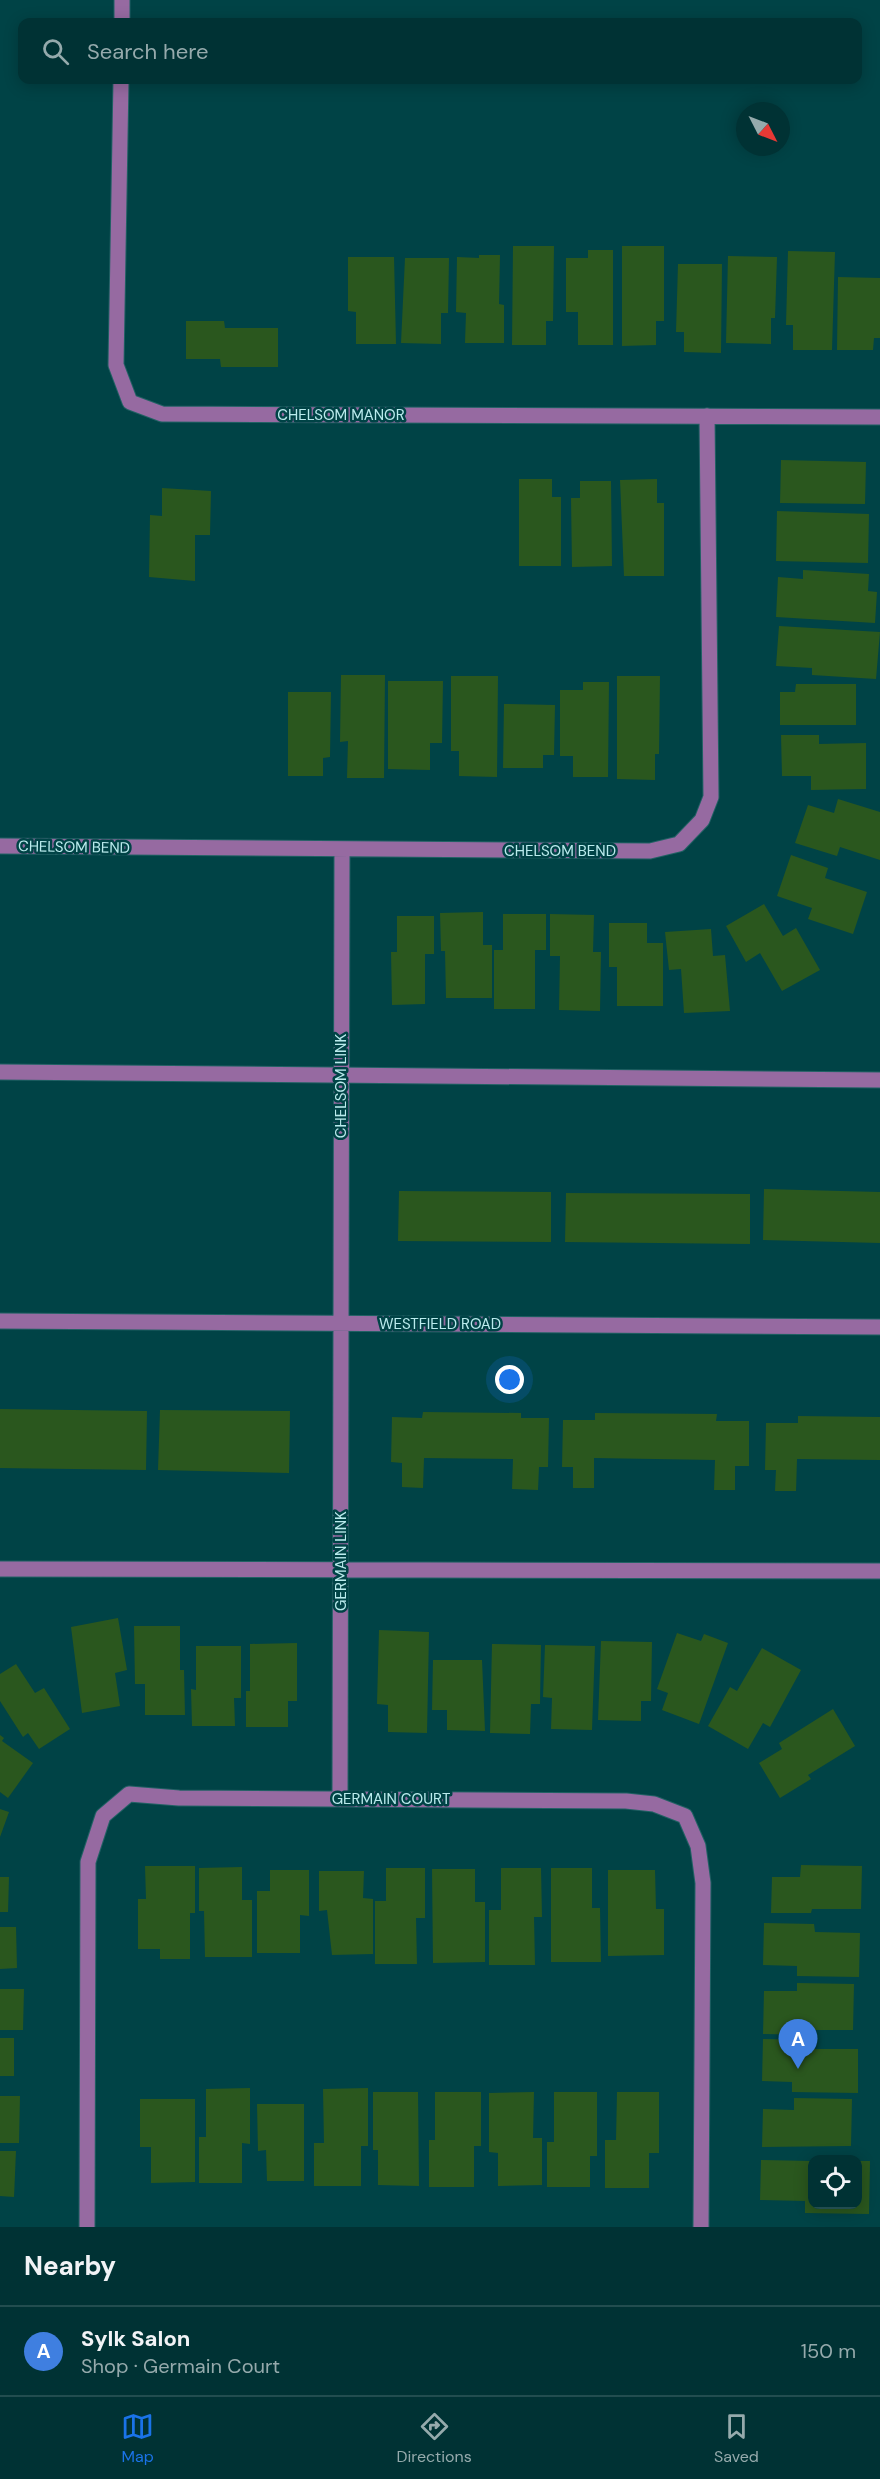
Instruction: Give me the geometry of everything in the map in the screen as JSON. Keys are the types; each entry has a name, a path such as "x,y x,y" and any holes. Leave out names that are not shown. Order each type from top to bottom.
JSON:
{"street":[{"path":"122,0 122,18"},
{"name":"CHELSOM MANOR","path":"121,84 116,365 130,402 162,414 880,417"},
{"name":"CHELSOM BEND","path":"0,846 651,851 679,844 702,820 711,797 707,416"},
{"name":"CHELSOM LINK","path":"340,1323 342,849"},
{"path":"0,1072 880,1080"},
{"name":"WESTFIELD ROAD","path":"0,1321 880,1328"},
{"name":"GERMAIN LINK","path":"340,1323 340,1798"},
{"path":"0,1569 880,1571"},
{"name":"GERMAIN COURT","path":"87,2227 88,1862 103,1816 129,1794 178,1798 626,1801 654,1804 685,1816 698,1846 703,1883 701,2227"}],"building":[{"path":"513,246 554,246 553,321 546,321 546,345 512,345"},
{"path":"622,246 664,246 664,321 656,321 656,345 622,346"},
{"path":"588,250 613,250 613,345 578,345 578,312 566,312 566,258 588,258"},
{"path":"788,251 835,252 832,350 793,350 793,325 786,325"},
{"path":"479,255 500,255 499,304 504,305 504,343 465,343 466,313 456,312 457,257 479,258"},
{"path":"728,256 777,257 775,318 771,318 771,344 726,343"},
{"path":"348,257 394,257 396,344 356,344 356,312 348,311"},
{"path":"405,258 449,258 448,313 441,313 441,344 401,343"},
{"path":"678,264 722,264 721,353 684,352 684,332 676,332"},
{"path":"838,277 880,278 880,338 874,338 873,350 837,350"},
{"path":"186,321 224,321 225,328 278,328 278,367 221,367 220,359 186,359"},
{"path":"781,460 866,462 865,504 780,503"},
{"path":"519,479 552,479 552,497 561,497 561,566 519,566"},
{"path":"657,479 657,503 664,503 664,576 624,576 620,480"},
{"path":"580,481 611,481 612,566 572,567 571,498 580,498"},
{"path":"162,488 211,491 210,535 195,535 195,581 149,577 150,515 162,516"},
{"path":"777,511 869,514 868,563 776,561"},
{"path":"803,570 869,574 868,591 877,592 875,623 776,617 778,577 803,579"},
{"path":"779,626 880,632 876,679 812,675 812,668 776,666"},
{"path":"341,675 385,675 384,778 347,778 348,741 340,742"},
{"path":"451,676 498,676 497,777 459,776 459,751 451,751"},
{"path":"617,676 660,676 659,754 655,754 655,780 617,779"},
{"path":"388,681 443,681 442,743 430,743 430,770 388,769"},
{"path":"583,682 609,682 608,777 573,777 573,756 560,756 560,690 583,690"},
{"path":"796,684 856,684 856,725 780,725 780,692 795,692"},
{"path":"288,692 331,692 330,757 323,758 323,776 288,776"},
{"path":"504,704 555,705 554,755 543,755 543,768 503,768"},
{"path":"781,735 819,735 819,744 866,743 866,789 811,790 811,776 782,776"},
{"path":"838,799 880,812 880,860 840,847 837,856 795,843 808,805 834,813"},
{"path":"791,855 828,868 825,878 867,892 853,934 808,919 812,908 777,896"},
{"path":"764,904 783,936 796,928 820,970 782,991 760,953 746,962 726,926"},
{"path":"483,912 483,945 492,945 492,998 446,998 445,951 441,951 440,913"},
{"path":"503,914 546,914 546,950 535,950 535,1009 494,1009 494,950 503,950"},
{"path":"550,914 594,915 593,952 601,952 600,1011 559,1010 560,956 550,956"},
{"path":"397,916 434,916 434,954 425,954 425,1004 392,1005 391,952 397,952"},
{"path":"609,923 647,923 647,943 663,943 663,1006 617,1006 617,967 609,967"},
{"path":"711,929 713,956 725,955 730,1011 684,1013 681,969 669,970 665,932"},
{"path":"764,1189 880,1192 880,1243 763,1240"},
{"path":"399,1191 551,1192 551,1242 398,1241"},
{"path":"566,1193 750,1194 750,1244 565,1242"},
{"path":"0,1409 147,1411 146,1470 0,1468"},
{"path":"160,1410 290,1411 289,1473 158,1470"},
{"path":"423,1412 521,1413 521,1418 549,1418 548,1467 539,1467 538,1490 512,1489 513,1459 424,1458 423,1488 402,1487 402,1463 391,1462 392,1417 422,1418"},
{"path":"595,1413 717,1414 716,1421 749,1421 749,1466 735,1466 735,1490 714,1490 715,1460 594,1458 594,1488 573,1488 573,1467 562,1467 563,1420 595,1420"},
{"path":"798,1416 880,1417 880,1460 797,1459 796,1491 775,1491 776,1470 765,1470 766,1423 798,1423"},
{"path":"118,1618 127,1670 115,1673 120,1706 82,1713 71,1627"},
{"path":"134,1626 180,1626 180,1670 184,1670 185,1715 145,1715 145,1684 135,1684"},
{"path":"379,1630 429,1632 427,1733 388,1732 388,1705 377,1704"},
{"path":"677,1633 701,1641 704,1634 728,1643 699,1724 662,1710 668,1693 657,1689"},
{"path":"601,1641 652,1642 651,1701 641,1701 641,1721 598,1720"},
{"path":"297,1643 297,1701 288,1701 288,1727 246,1727 246,1691 250,1691 250,1644"},
{"path":"492,1644 541,1645 540,1704 531,1704 530,1734 490,1733"},
{"path":"545,1645 595,1646 592,1730 551,1729 552,1698 543,1697"},
{"path":"196,1646 241,1646 241,1698 234,1698 235,1726 192,1726 191,1689 196,1690"},
{"path":"762,1648 801,1670 770,1727 763,1723 748,1749 708,1726 730,1687 737,1691"},
{"path":"433,1660 482,1660 485,1731 447,1730 447,1710 432,1710"},
{"path":"16,1664 35,1693 44,1688 70,1729 39,1749 28,1733 23,1737 0,1701 0,1674"},
{"path":"833,1709 855,1746 808,1775 811,1779 780,1798 759,1763 782,1749 779,1743"},
{"path":"0,1735 4,1738 2,1741 33,1763 8,1798 0,1792"},
{"path":"0,1809 9,1812 0,1837"},
{"path":"801,1865 862,1866 861,1909 812,1909 811,1913 771,1913 772,1877 800,1877"},
{"path":"145,1866 195,1866 195,1913 190,1913 190,1959 160,1959 160,1949 138,1949 138,1899 146,1899"},
{"path":"242,1867 242,1900 252,1900 252,1957 205,1957 204,1911 199,1911 199,1868"},
{"path":"386,1868 425,1868 425,1918 416,1918 417,1964 375,1964 375,1901 386,1901"},
{"path":"501,1868 541,1868 542,1917 534,1917 535,1965 489,1965 489,1910 501,1910"},
{"path":"551,1868 592,1868 592,1908 600,1908 601,1962 551,1962"},
{"path":"432,1869 475,1869 475,1902 485,1902 485,1962 433,1963"},
{"path":"270,1870 309,1870 309,1916 300,1915 300,1953 257,1953 257,1891 270,1891"},
{"path":"608,1870 655,1870 656,1909 664,1909 664,1955 608,1956"},
{"path":"319,1871 364,1871 363,1898 373,1899 373,1954 332,1955 327,1910 319,1911"},
{"path":"0,1877 9,1877 8,1912 0,1912"},
{"path":"764,1923 814,1924 815,1932 860,1933 859,1977 797,1976 797,1966 763,1965"},
{"path":"0,1927 16,1927 17,1968 0,1969"},
{"path":"797,1983 854,1984 853,2030 813,2030 813,2035 763,2034 764,1991 797,1991"},
{"path":"0,1989 24,1989 23,2030 0,2030"},
{"path":"0,2038 14,2038 14,2076 0,2076"},
{"path":"763,2039 814,2040 814,2049 858,2049 858,2093 792,2092 792,2082 762,2081"},
{"path":"250,2088 250,2144 242,2143 242,2183 199,2183 199,2137 206,2137 206,2089"},
{"path":"368,2088 368,2146 361,2146 361,2186 314,2186 314,2143 324,2143 323,2089"},
{"path":"373,2092 418,2092 419,2186 378,2185 378,2150 373,2150"},
{"path":"435,2092 481,2092 481,2146 474,2146 474,2187 429,2187 429,2140 435,2140"},
{"path":"534,2092 533,2138 542,2138 542,2185 498,2186 498,2153 489,2152 489,2093"},
{"path":"554,2092 597,2092 597,2156 590,2156 590,2187 547,2187 547,2142 554,2142"},
{"path":"617,2092 659,2092 659,2153 649,2153 649,2188 605,2188 605,2140 616,2140"},
{"path":"0,2096 20,2096 19,2143 0,2143"},
{"path":"794,2098 852,2099 851,2146 762,2147 763,2109 794,2110"},
{"path":"140,2099 195,2099 195,2182 151,2183 151,2147 140,2147"},
{"path":"257,2104 304,2104 304,2181 267,2181 266,2150 258,2151"},
{"path":"0,2151 16,2151 14,2197 0,2196"},
{"path":"761,2160 808,2161 808,2209 862,2209 862,2161 870,2161 869,2214 805,2213 805,2201 760,2200"}],"place":[{"name":"Sylk Salon","path":"798,2069"}]}
